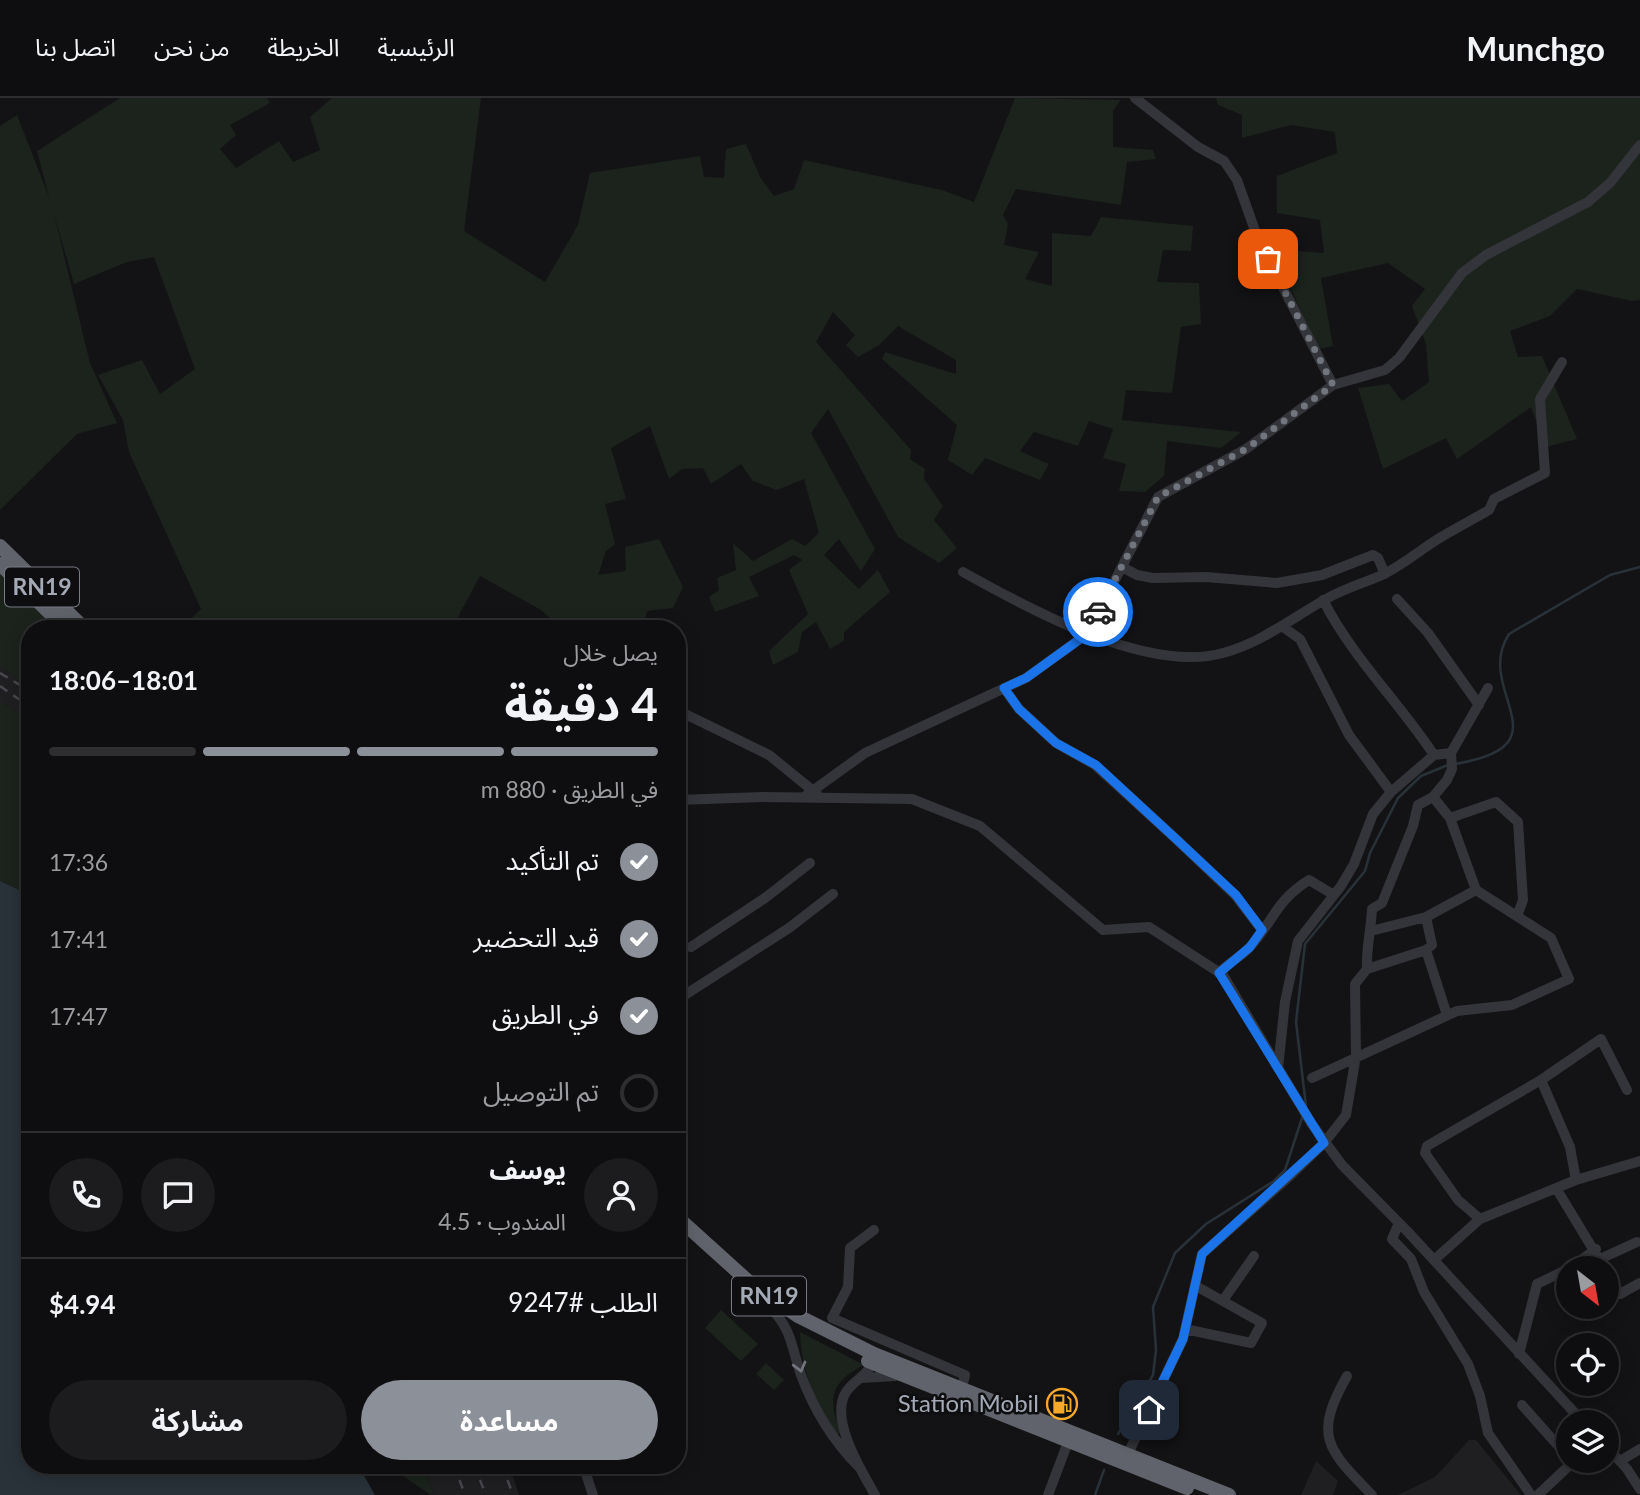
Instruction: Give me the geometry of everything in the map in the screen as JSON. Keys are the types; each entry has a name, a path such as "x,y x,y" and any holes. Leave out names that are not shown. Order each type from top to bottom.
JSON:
{"highway":[{"name":"RN19","path":"0,546 76,620"},
{"name":"RN19","path":"0,564 57,620"},
{"name":"RN19","path":"686,1226 796,1327 859,1339 873,1359 901,1376 1068,1442 1126,1458 1229,1495"},
{"name":"RN19","path":"686,1237 727,1276 796,1327 873,1359 962,1388 1205,1495"}],"street":[{"path":"1135,98 1198,147 1224,162 1237,180 1258,239 1333,385"},
{"path":"817,793 865,753 1026,678 1087,634 1158,497 1246,449 1333,385 1385,370 1399,358 1462,272 1486,254 1588,202 1609,183 1640,145"},
{"path":"963,572 1024,606 1087,634 1135,649 1187,656 1222,654 1283,627 1348,587 1385,574 1489,510 1494,499 1545,474 1540,399 1562,362"},
{"path":"1122,567 1137,575 1153,578 1206,577 1277,583 1322,575 1373,555 1378,558 1385,574"},
{"path":"1397,599 1428,633 1479,705"},
{"path":"1323,600 1342,638 1394,699 1434,755 1452,760"},
{"path":"1283,627 1300,639 1349,735 1391,792"},
{"path":"1004,688 1019,709 1056,743 1096,765 1236,895 1262,930"},
{"path":"1367,969 1366,945 1371,931 1372,909 1382,903 1419,805 1433,797 1488,688"},
{"path":"686,714 769,755 817,793"},
{"path":"1278,1068 1285,1002 1298,940 1334,895 1354,864 1373,814 1391,792 1434,755"},
{"path":"686,800 804,797 817,793 912,799 980,826 1103,929 1149,927 1219,973 1324,1143 1357,1184 1399,1223 1572,1410"},
{"path":"1312,1078 1457,1011 1512,1005 1569,979 1551,939 1476,890 1450,818 1433,797"},
{"path":"1450,818 1496,802 1518,822 1523,900 1517,916"},
{"path":"691,947 765,898 810,863"},
{"path":"1219,973 1250,947 1278,904 1309,880 1334,895"},
{"path":"1371,931 1426,917 1476,890"},
{"path":"686,994 789,928 833,894"},
{"path":"1126,1458 1185,1329 1202,1254 1324,1143 1346,1115 1356,1056 1355,984 1367,969 1426,950 1432,945 1426,917"},
{"path":"1426,950 1447,1015"},
{"path":"1480,1219 1458,1200 1425,1153 1427,1146 1541,1080 1601,1039 1627,1090"},
{"path":"1541,1080 1570,1147 1576,1180"},
{"path":"1434,1260 1480,1219 1576,1180 1640,1160"},
{"path":"1556,1188 1598,1256"},
{"path":"1399,1223 1392,1239 1411,1259 1424,1292 1468,1364 1480,1396 1488,1433 1531,1495"},
{"path":"874,1230 850,1248 848,1287 832,1314 836,1321 859,1339 965,1375 962,1388"},
{"path":"1612,1256 1637,1242"},
{"path":"1224,1299 1254,1256"},
{"path":"1519,1354 1537,1284 1556,1275"},
{"path":"1619,1292 1640,1283"},
{"path":"1185,1329 1251,1343 1262,1323 1224,1299 1196,1286"},
{"path":"796,1327 800,1371 820,1416 835,1441 859,1467"},
{"path":"873,1359 861,1378 844,1395 840,1411 859,1467 875,1495"},
{"path":"861,1378 879,1374 901,1376"},
{"path":"1348,1376 1329,1408 1330,1442 1334,1455 1372,1495"},
{"path":"1521,1405 1556,1443"},
{"path":"1048,1495 1068,1442"},
{"path":"1640,1449 1620,1461 1640,1489"},
{"path":"1538,1495 1559,1473"},
{"path":"586,1474 593,1495"}],"shaded area":[{"path":"120,98 267,98 270,103 230,125 236,135 220,149 236,168 279,141 293,162 320,150 310,117 332,98 481,98 464,231 545,282 578,225 590,173 700,156 704,177 724,178 726,149 746,144 760,177 774,196 794,189 804,160 942,190 974,202 1015,98 1121,100 1113,111 1113,147 1153,150 1156,159 1127,162 1121,205 1016,189 1003,215 1008,224 1004,245 1039,252 1025,279 1052,286 1052,233 1091,236 1101,217 1193,226 1191,251 1163,250 1157,282 1199,283 1201,324 1181,327 1172,393 1126,390 1122,420 1241,432 1221,448 1167,441 1164,476 1145,492 1119,491 1126,464 1103,458 1113,429 1089,421 1078,446 1034,432 1020,451 1049,464 1040,480 985,458 972,475 948,460 957,425 882,359 885,352 956,374 956,360 898,326 879,345 858,357 846,345 855,335 833,312 816,342 911,450 910,459 925,469 924,479 943,506 934,520 957,548 939,563 898,537 828,409 811,433 875,549 861,571 839,539 824,555 859,589 878,570 890,592 844,632 844,641 830,649 816,622 802,632 798,652 773,665 769,651 808,614 789,570 802,560 794,555 749,577 759,596 715,612 709,597 719,590 717,578 736,570 733,543 753,561 792,539 805,546 819,533 804,479 777,490 753,481 741,464 711,484 703,468 682,469 669,479 650,426 611,448 626,499 605,504 615,544 606,551 598,575 626,571 625,547 659,539 683,587 673,608 647,611 645,620 552,620 541,610 480,576 456,620 190,620 201,609 129,452 123,420 98,375 142,360 160,394 195,369 154,257 127,262 74,284 54,214 90,363 117,423 77,434 0,510 0,126 17,115 49,197 37,151"},
{"path":"1216,98 1640,98 1640,300 1632,301 1577,289 1550,316 1510,331 1518,357 1542,356 1577,439 1546,447 1531,407 1457,459 1446,438 1383,469 1358,388 1389,384 1402,401 1429,382 1426,344 1412,306 1425,289 1388,263 1321,278 1333,346 1319,349 1272,249 1324,253 1320,220 1277,213 1277,176 1337,153 1335,132 1291,125 1242,138 1242,115 1218,105"},
{"path":"0,570 52,620 21,620 21,680 0,667"},
{"path":"0,667 21,680 21,715 0,701"},
{"path":"0,701 21,715 21,891 0,881"},
{"path":"0,881 21,891 21,1474 363,1474 375,1495 0,1495"},
{"path":"721,1310 758,1344 741,1361 705,1328"},
{"path":"800,1332 864,1365 845,1377 835,1392 834,1409 841,1432 837,1435 811,1386 803,1360"},
{"path":"766,1363 784,1380 774,1390 756,1374"},
{"path":"1469,1440 1476,1440 1521,1495 1398,1495 1435,1477"},
{"path":"1316,1461 1338,1481 1333,1495 1301,1495"},
{"path":"400,1474 426,1474 434,1495"},
{"path":"426,1474 518,1474 513,1476 519,1495 434,1495"}],"waterway":[{"path":"1455,764 1489,755 1507,744 1513,730 1501,676 1501,655 1509,634 1610,575 1640,567"},
{"path":"1306,1106 1296,1022 1305,944 1365,871 1370,853 1398,798 1421,776 1448,765"},
{"path":"1118,1434 1153,1375 1156,1350 1153,1307 1175,1253 1206,1224 1274,1181 1285,1170 1303,1115"},
{"path":"1095,1495 1104,1470"}],"railway":[{"path":"0,673 21,686"},
{"path":"0,686 21,701"},
{"path":"457,1474 465,1495"},
{"path":"478,1474 486,1495"},
{"path":"505,1474 513,1495"}],"way so far":[{"path":"1098,612 1158,497 1192,481 1246,449 1333,385 1268,259"}],"place":[{"name":"Station Mobil","path":"1062,1404"}],"route":[{"path":"1098,612 1087,634 1026,678 1004,688 1019,709 1056,743 1096,765 1236,895 1262,930 1250,947 1219,973 1223,975 1324,1143 1315,1148 1291,1175 1202,1254 1183,1339 1149,1410"}]}
